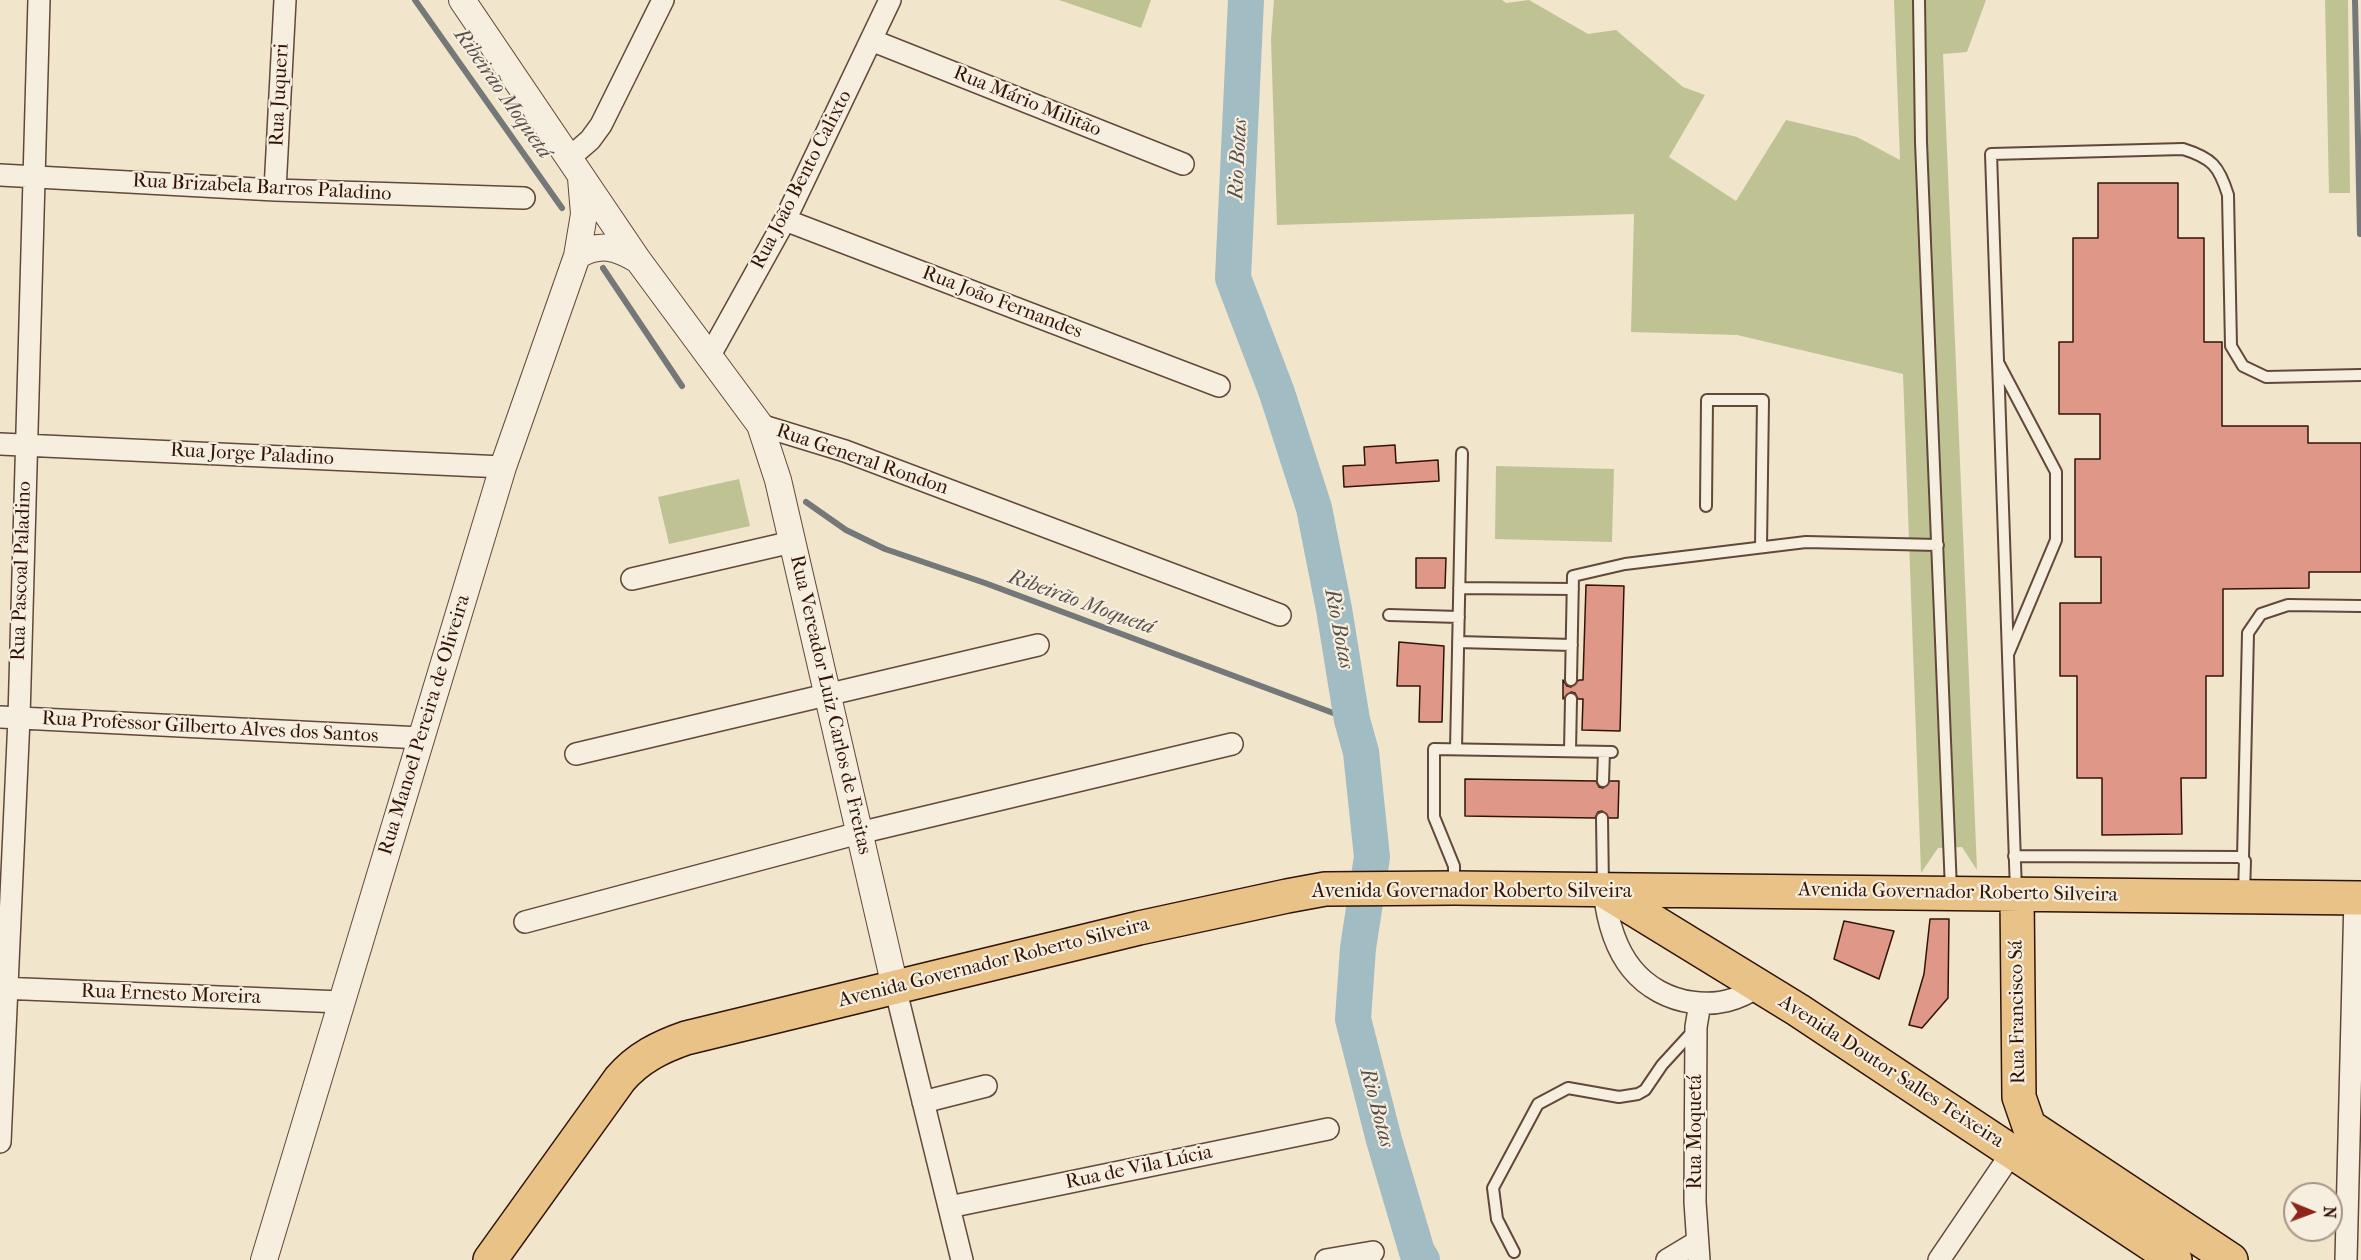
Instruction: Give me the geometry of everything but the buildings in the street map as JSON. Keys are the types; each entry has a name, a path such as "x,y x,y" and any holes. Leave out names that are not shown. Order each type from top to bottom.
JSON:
{"main road":[{"name":"Avenida Governador Roberto Silveira","path":"490,1260 620,1078 638,1061 665,1045 1139,928 1325,889 1695,890 2358,898"},
{"path":"1672,934 1673,915 1678,904 1695,890"},
{"name":"Avenida Doutor Salles Teixeira","path":"1604,891 1758,986 2230,1260"},
{"name":"Rua Francisco Sá","path":"2017,895 2021,1139"},
{"name":"Avenida Doutor Salles Teixeira","path":"2021,1139 2175,1260"}],"street":[{"name":"Rua Pascoal Paladino","path":"0,1142 9,717 27,444 39,0"},
{"name":"Rua Juqueri","path":"275,190 285,0"},
{"name":"Rua General Rondon","path":"462,0 638,260 760,425 844,451 1280,615"},
{"path":"574,168 601,125 663,0"},
{"name":"Rua João Bento Calixto","path":"709,357 785,220 890,0"},
{"name":"Rua Mário Militão","path":"871,40 1183,164"},
{"name":"Rua Manoel Pereira de Oliveira","path":"264,1260 503,467 577,256 584,214 574,168"},
{"name":"Rua Brizabela Barros Paladino","path":"0,175 275,190 524,198"},
{"name":"Rua João Fernandes","path":"785,220 1219,386"},
{"path":"577,256 593,248 609,247 638,260"},
{"name":"Rua Vereador Luiz Carlos de Freitas","path":"760,425 778,480 895,987"},
{"name":"Rua Jorge Paladino","path":"0,444 503,467"},
{"path":"632,579 792,542"},
{"path":"576,754 1038,645"},
{"name":"Rua Professor Gilberto Alves dos Santos","path":"9,717 421,738"},
{"path":"525,921 860,833 1232,744"},
{"path":"1604,891 1611,928 1621,952 1633,970 1664,994 1685,1002 1700,1003 1732,999 1758,986"},
{"path":"2346,1260 2358,898"},
{"path":"895,987 962,1260"},
{"name":"Rua Ernesto Moreira","path":"4,988 341,1002"},
{"name":"Rua Moquetá","path":"1698,1251 1696,1027 1700,1003"},
{"path":"923,1102 986,1086"},
{"name":"Rua de Vila Lúcia","path":"949,1207 1328,1129"},
{"path":"1939,1260 2021,1139"},
{"path":"1667,1260 1698,1251"},
{"path":"1326,1260 1374,1252"}],"lane":[{"path":"1919,0 1921,142 1951,894"},
{"path":"2017,895 1991,154 2183,149 2203,155 2221,171 2228,195 2231,346 2243,366 2266,377 2361,375"},
{"path":"1997,361 2056,472 2056,540 2008,655"},
{"path":"1706,506 1707,400 1763,400 1761,547"},
{"path":"1456,749 1462,453"},
{"path":"1571,680 1574,576 1625,564 1806,542 1938,545"},
{"path":"1459,588 1573,589"},
{"path":"2244,897 2248,633 2261,614 2288,605 2361,606"},
{"path":"1389,615 1459,617"},
{"path":"1458,642 1572,645"},
{"path":"1570,751 1571,699"},
{"path":"1454,888 1454,866 1434,817 1434,748 1608,752 1603,781"},
{"path":"1602,818 1601,867 1604,891"},
{"path":"2014,856 2243,858"},
{"path":"1514,1252 1497,1219 1493,1188 1538,1104 1568,1088 1619,1097 1638,1094 1645,1090 1662,1065 1696,1027"}],"green space":[{"path":"1059,0 1151,0 1141,28"},
{"path":"1274,0 1502,0 1506,3 1529,0 1588,34 1616,30 1683,87 1705,95 1669,157 1736,201 1786,120 1857,137 1900,160 1894,0 1986,0 1967,52 1943,54 1977,870 1962,847 1938,848 1921,873 1903,374 1737,335 1631,332 1634,214 1277,225 1271,39"},
{"path":"2325,0 2348,0 2350,193 2329,193"},
{"path":"1496,466 1614,469 1612,542 1495,539"},
{"path":"739,479 750,526 669,544 658,497"}],"waterway":[{"name":"Ribeirão Moquetá","path":"415,0 562,208"},
{"name":"Rio Botas","path":"1246,0 1233,278 1277,393 1314,508 1334,609 1352,720 1361,752 1372,857 1358,948 1353,1019 1384,1140 1417,1252 1422,1260"},
{"path":"2355,0 2360,234"},
{"name":"Ribeirão Moquetá","path":"603,268 682,386"},
{"name":"Ribeirão Moquetá","path":"806,502 846,530 885,549 985,583 1352,720"}]}
